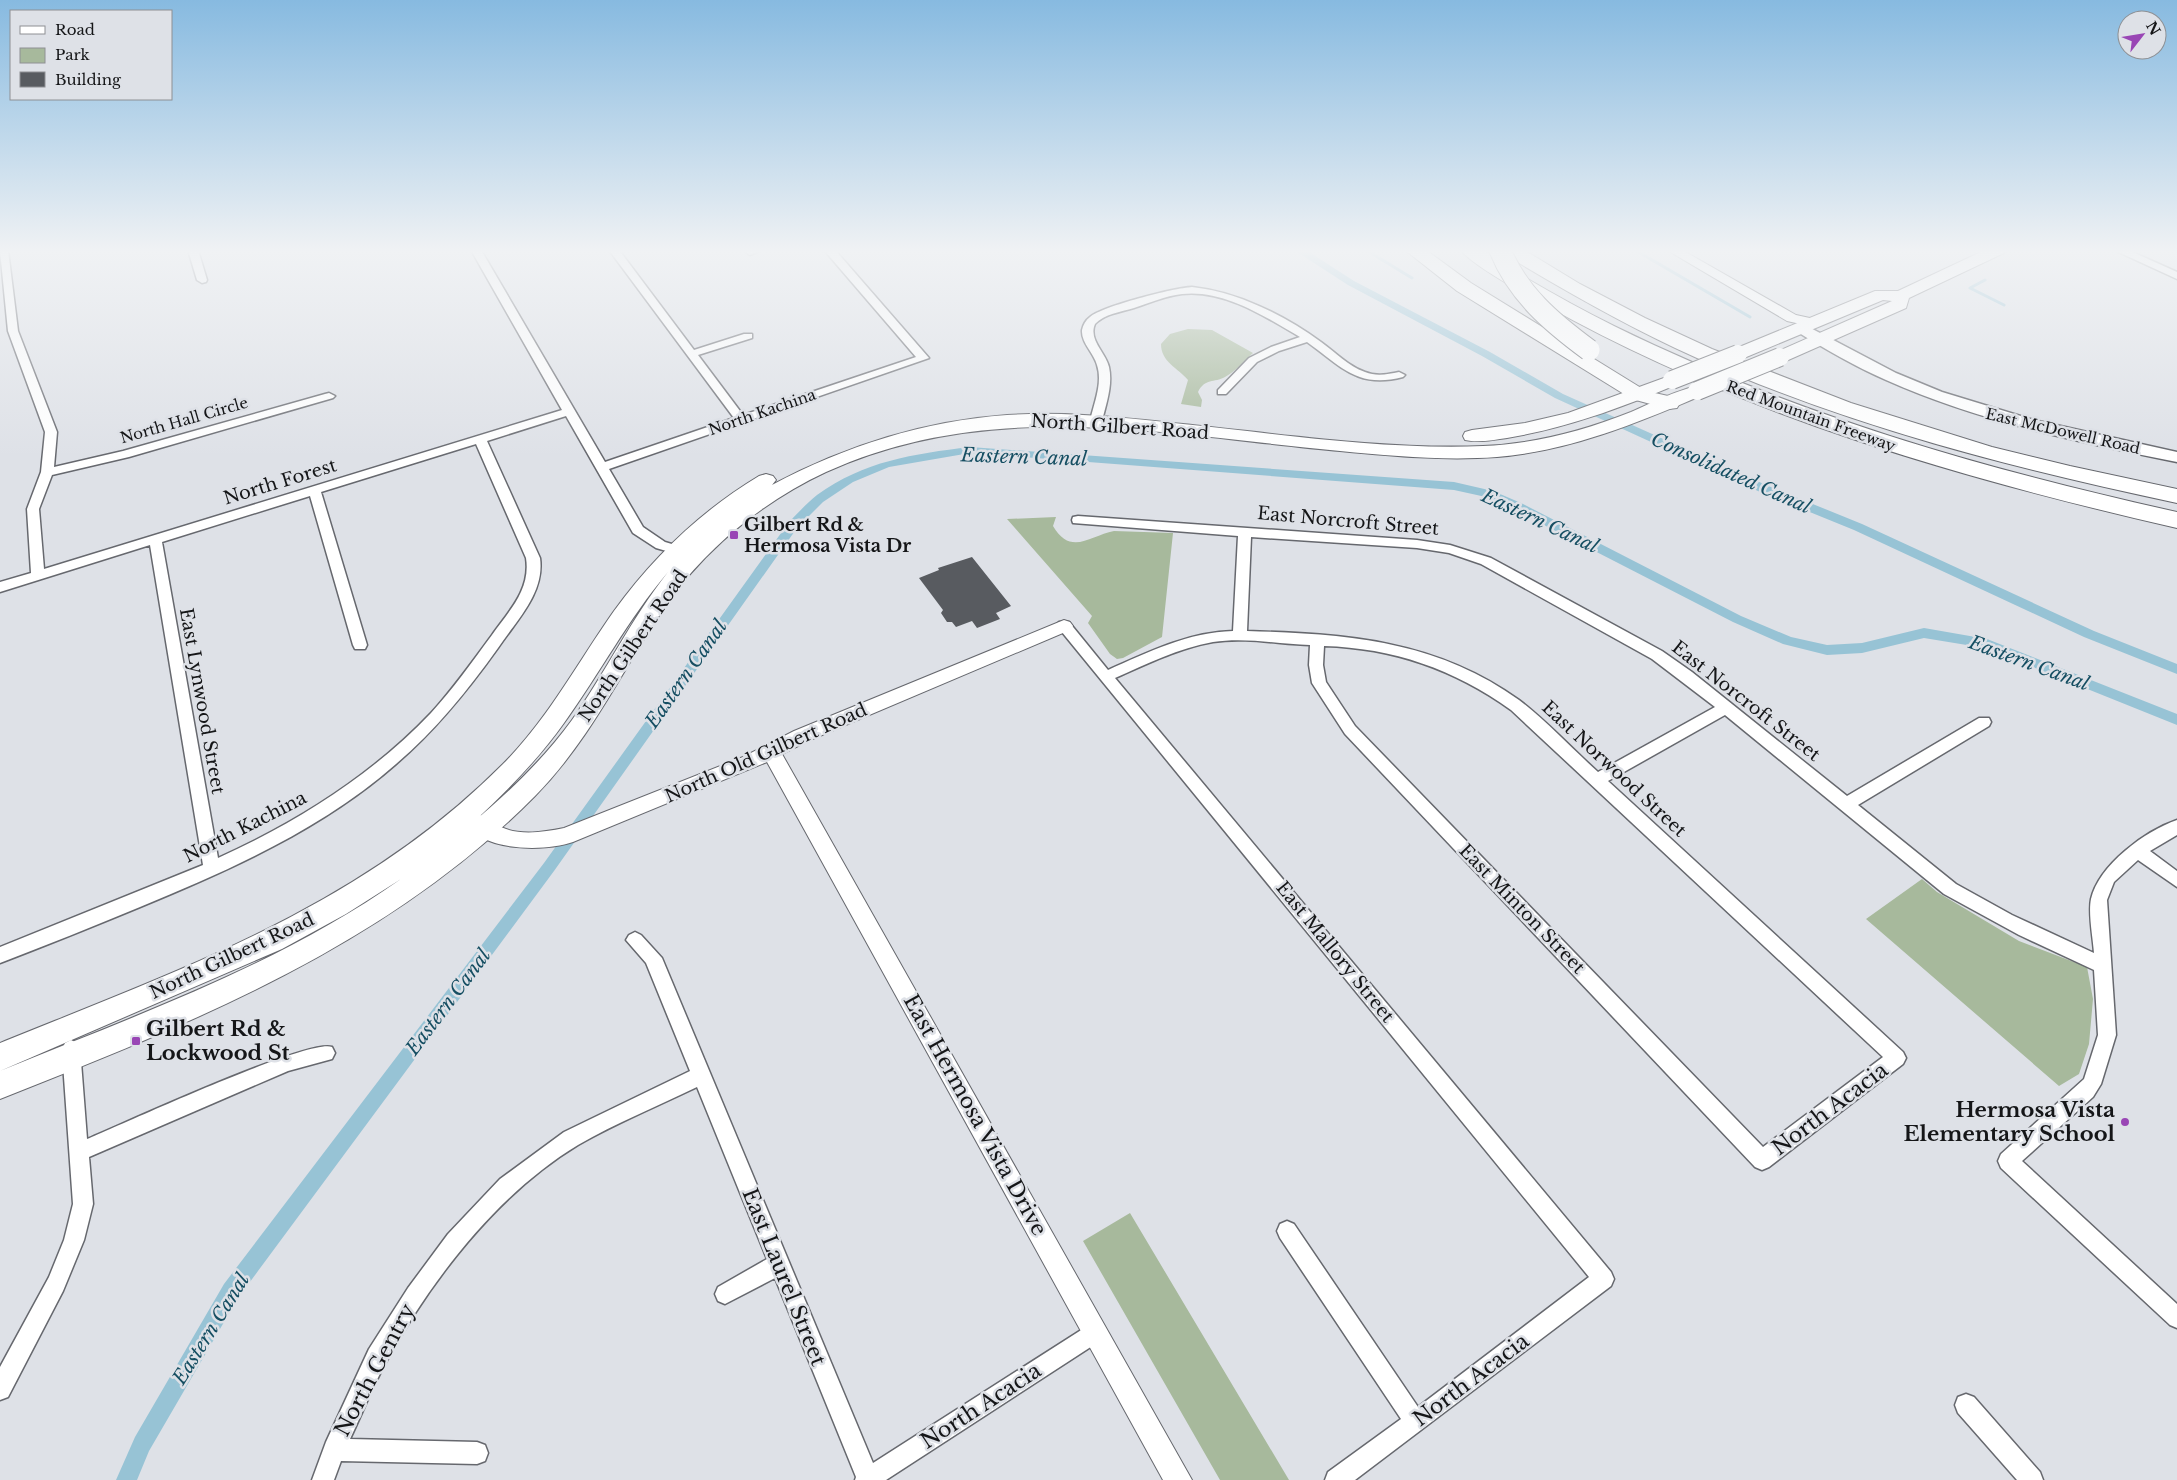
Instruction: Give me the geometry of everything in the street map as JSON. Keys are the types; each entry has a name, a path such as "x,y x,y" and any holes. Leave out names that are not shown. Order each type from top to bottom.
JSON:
{"highway":[{"path":"1515,319 1646,392 1669,402"},
{"path":"1551,319 1562,330 1646,392"},
{"name":"Red Mountain Freeway","path":"1586,319 1716,381 1878,442 1973,471 2101,504 2177,520"},
{"name":"Red Mountain Freeway","path":"1633,319 1702,351 1791,388 1898,426 2055,470 2177,496"}],"main road":[{"name":"North Gilbert Road","path":"0,1057 71,1041 220,992 281,964 348,928 414,883 475,821 557,754 587,716 644,624 685,552 762,501 814,470 850,454 928,432 997,421 1058,420 1098,415 1406,437 1449,438 1495,434 1569,420 1608,407 1755,347 1813,319"},
{"name":"North Gilbert Road","path":"1098,415 1433,452 1530,447 1634,417 1867,319"},
{"name":"East McDowell Road","path":"1802,323 1922,390 1994,416 2066,435 2177,457"},
{"name":"East McDowell Road","path":"1827,337 1980,400 2065,423 2177,445"},
{"name":"North Gilbert Road","path":"0,1085 71,1041"}],"street":[{"path":"12,319 13,331 51,432 47,472 33,509 38,575"},
{"path":"516,319 638,530 648,540 685,552"},
{"path":"665,319 740,419"},
{"name":"North Kachina","path":"602,467 923,358 889,319"},
{"path":"1095,319 1088,328 1088,336 1104,367 1104,382 1098,415"},
{"path":"1274,319 1308,338 1348,368 1364,377 1382,381 1399,376"},
{"name":"East McDowell Road","path":"1795,319 1802,323"},
{"path":"691,354 748,336"},
{"path":"1222,392 1252,360 1275,349 1308,338"},
{"name":"North Hall Circle","path":"47,472 125,454 329,396"},
{"name":"North Forest","path":"0,587 570,411"},
{"name":"North Kachina","path":"0,955 212,870 268,842 314,815 359,784 400,751 435,718 520,606 531,588 536,573 533,558 480,439"},
{"path":"314,489 360,645"},
{"name":"East Norcroft Street","path":"1078,520 1417,544 1450,549 1486,561 1657,655 1687,676 1950,889 2029,933 2102,965"},
{"path":"1240,636 1245,531"},
{"name":"East Lynwood Street","path":"155,539 212,870"},
{"name":"North Old Gilbert Road","path":"475,821 497,836 523,841 545,840 566,836 750,762 801,736 1064,626"},
{"name":"East Mallory Street","path":"1064,626 1108,676 1604,1279"},
{"name":"East Norwood Street","path":"1108,676 1185,644 1215,637 1240,636 1385,646 1491,687 1516,706 1597,780 1897,1058"},
{"name":"East Minton Street","path":"1317,640 1319,682 1350,730 1762,1160"},
{"path":"1597,780 1725,708"},
{"path":"1845,805 1984,722"},
{"name":"East Hermosa Vista Drive","path":"771,751 1178,1480"},
{"path":"2177,827 2136,851 2108,878 2099,900 2107,1035 2092,1084 2008,1161 2177,1318"},
{"path":"2136,851 2177,880"},
{"name":"East Laurel Street","path":"635,940 654,958 867,1479"},
{"path":"0,1389 56,1284 74,1240 83,1204 71,1041"},
{"path":"79,1152 287,1063 326,1053"},
{"name":"North Acacia","path":"1762,1160 1897,1058"},
{"name":"North Gentry","path":"323,1480 334,1450 377,1357 415,1295 455,1241 507,1186 571,1139 701,1075"},
{"path":"1287,1231 1416,1422"},
{"path":"725,1294 778,1264"},
{"name":"North Acacia","path":"1336,1480 1416,1422 1604,1279"},
{"name":"North Acacia","path":"867,1479 1096,1332"},
{"path":"1966,1405 2032,1480"},
{"path":"334,1450 478,1453"}],"green space":[{"path":"1188,329 1212,330 1253,353 1229,375 1207,383 1201,388 1198,392 1202,400 1201,407 1181,404 1188,380 1164,356 1161,344 1170,334"},
{"path":"1056,517 1053,526 1060,535 1074,542 1082,542 1114,531 1173,533 1162,637 1123,658 1117,659 1110,654 1088,623 1092,616 1007,519"},
{"path":"1922,879 1937,892 2019,941 2087,967 2093,999 2089,1044 2079,1074 2059,1086 1866,919"},
{"path":"1130,1213 1289,1480 1220,1480 1083,1241"}],"building":[{"path":"972,557 1011,606 996,613 1000,619 977,628 972,621 956,627 952,622 947,622 941,613 943,610 919,578 939,570 938,568"}],"waterway":[{"name":"Consolidated Canal","path":"1420,319 1486,354 1559,396 1762,488 1858,527 2089,634 2177,669"},
{"name":"Eastern Canal","path":"126,1480 142,1444 231,1291 549,867 793,525 819,499 849,479 886,464 970,450 1454,486 1489,494 1517,506 1737,619 1788,641 1827,650 1862,648 1924,633 1987,644 2177,720"}],"place":[{"name":"Gilbert Rd & Hermosa Vista Dr","path":"734,535"},
{"name":"Gilbert Rd & Lockwood St","path":"136,1041"},
{"name":"Hermosa Vista Elementary School","path":"2125,1122"}]}
